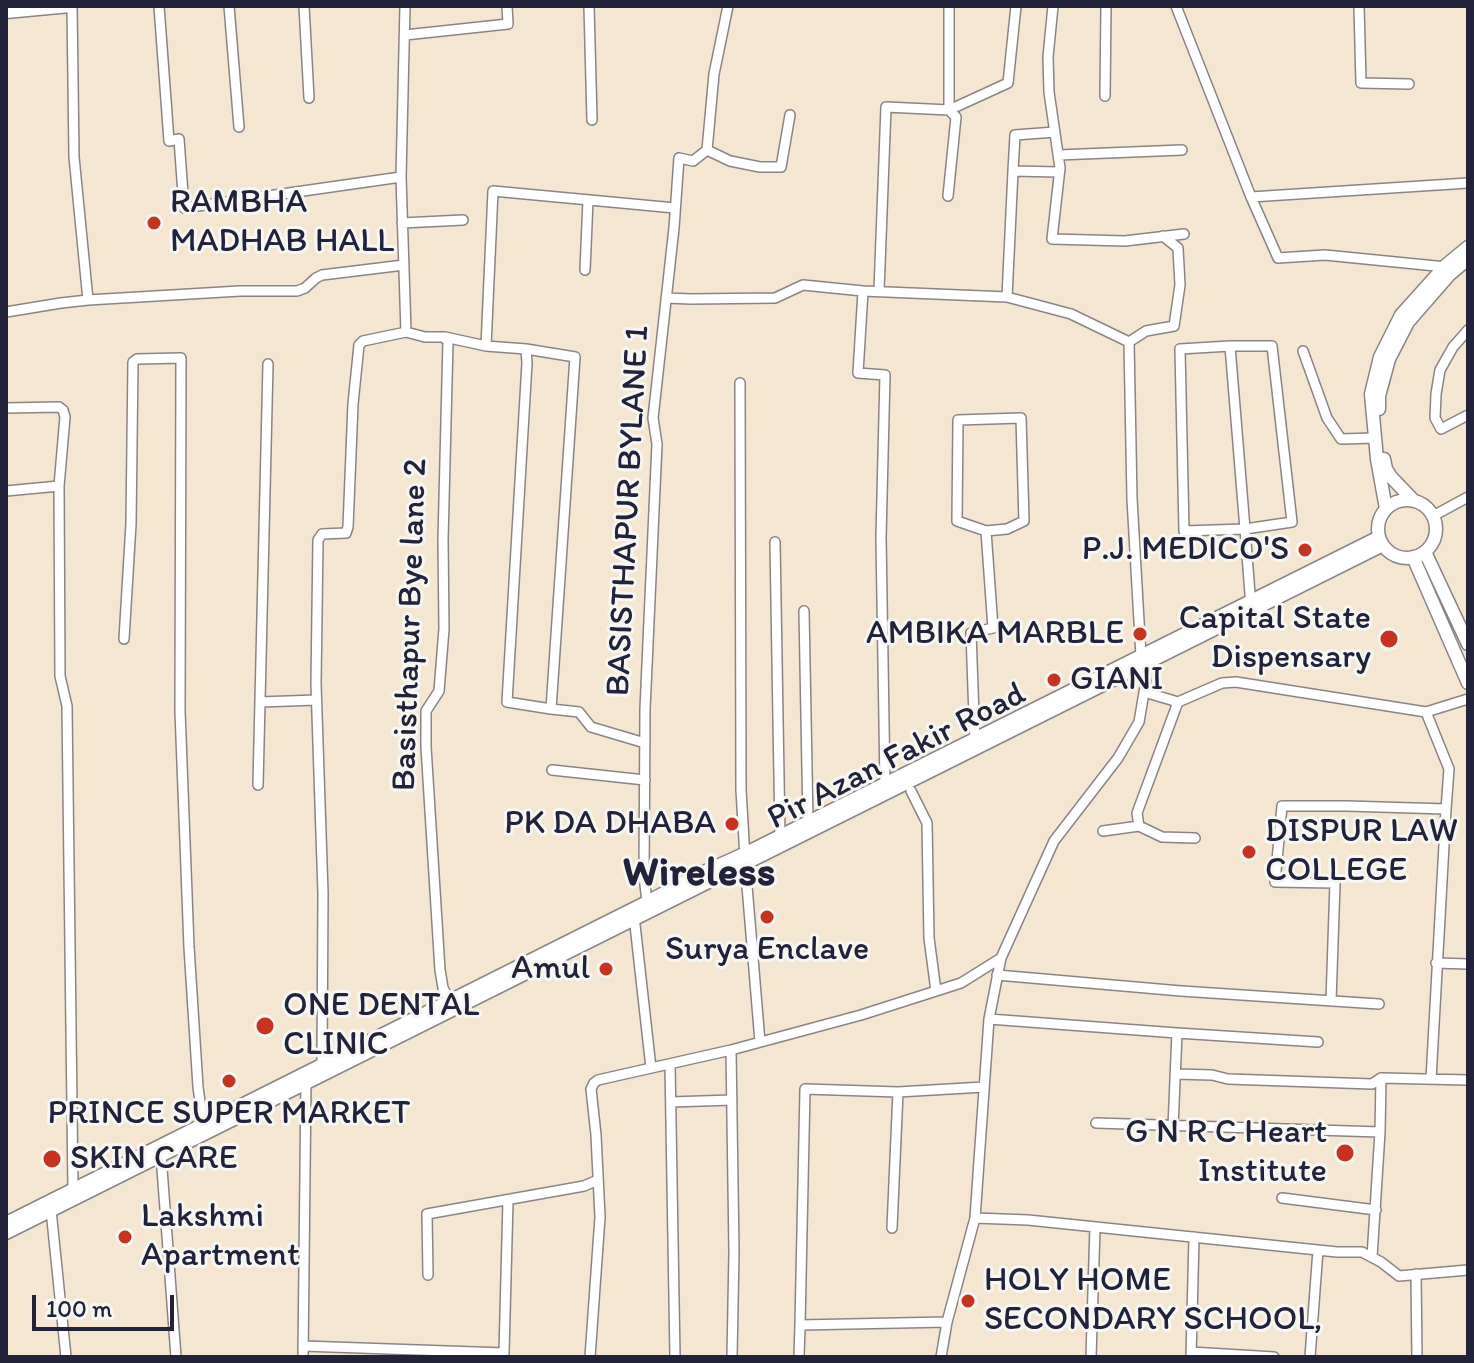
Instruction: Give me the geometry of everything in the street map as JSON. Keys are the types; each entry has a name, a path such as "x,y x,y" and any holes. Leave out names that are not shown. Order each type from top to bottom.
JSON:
{"main road":[{"path":"6,12 71,6"},
{"path":"1414,501 1399,501 1386,509 1381,517 1378,527 1381,541 1396,556 1419,554 1432,544 1436,525 1428,509 1414,501 1386,469 1379,439 1379,396 1389,359 1408,322 1468,247"},
{"path":"1386,509 1377,459 1371,394 1380,357 1401,315 1449,269 1468,259"},
{"path":"1140,661 1251,601 1381,541"},
{"name":"Pir Azan Fakir Road","path":"306,1078 322,1065 450,1001 746,863 974,744 1381,541"},
{"path":"1419,554 1468,644"},
{"path":"1419,554 1468,683"},
{"name":"Pir Azan Fakir Road","path":"6,1223 206,1128 634,914 647,902 699,874 746,863 780,836 974,744"},
{"name":"Pir Azan Fakir Road","path":"6,1233 161,1155 206,1128"}],"street":[{"path":"71,6 74,157 88,300"},
{"path":"159,6 169,141 179,139 184,208 401,177"},
{"path":"229,6 239,127"},
{"path":"304,6 309,98"},
{"path":"405,6 401,177 406,332"},
{"path":"405,35 508,24 507,6"},
{"path":"589,6 592,120"},
{"path":"728,6 714,74 707,150 730,161 760,167 781,167 790,115"},
{"path":"948,196 956,117 949,110 949,6"},
{"path":"879,291 886,107 949,110 1008,83 1016,6"},
{"path":"1053,6 1048,57 1059,172 1052,239 1125,241 1184,234"},
{"path":"1105,96 1106,6"},
{"path":"1176,6 1278,258 1325,255 1449,269"},
{"path":"1359,6 1361,83 1409,84"},
{"path":"1007,297 1015,135 1055,132"},
{"name":"BASISTHAPUR BYLANE 1","path":"647,902 644,876 645,743 657,444 653,418 679,158 693,161 707,150"},
{"path":"1058,155 1182,150"},
{"path":"1013,171 1059,172"},
{"path":"1251,197 1468,183"},
{"path":"486,346 493,191 675,208"},
{"path":"585,270 588,200"},
{"path":"402,223 463,220"},
{"path":"1129,342 1146,331 1174,326 1180,285 1178,248 1163,236"},
{"path":"6,312 88,300 240,291 297,291 322,275 404,265"},
{"path":"666,298 775,298 803,285 863,291 1007,297 1071,314 1129,342"},
{"path":"863,291 858,373 885,375 881,537 885,784"},
{"path":"1468,330 1453,347 1440,370 1435,418 1441,429 1468,415"},
{"path":"322,1065 323,893 316,700 318,540 322,534 346,533 348,527 351,426 357,354 363,341 406,332 575,357 551,709"},
{"name":"Basisthapur Bye lane 2","path":"443,337 448,341 444,629 439,691 426,711 426,747 440,970 443,988 450,1001"},
{"path":"941,1357 947,1322 975,1218 989,1019 1001,958 1054,841 1118,758 1139,722 1146,681 1140,661 1132,499 1129,342"},
{"path":"1230,346 1251,601"},
{"path":"1230,346 1272,346 1292,522 1245,529 1184,531 1180,349 1230,346"},
{"path":"526,349 527,378 507,702 579,712 591,727 645,743"},
{"path":"1303,351 1327,418 1341,439 1375,438"},
{"path":"124,639 131,524 133,362 137,359 181,358 180,711 189,947 198,1087 206,1128"},
{"path":"258,785 268,364"},
{"path":"740,383 741,790 760,1042"},
{"path":"6,408 59,407 65,417 59,486 60,676 67,706 73,1189"},
{"path":"1021,418 1024,521 1007,529 986,531 957,521 958,420 1021,418"},
{"path":"6,491 59,486"},
{"path":"1433,516 1468,497"},
{"path":"974,744 971,633 993,628 986,531"},
{"path":"775,542 780,836"},
{"path":"804,611 808,822"},
{"path":"1144,692 1178,702 1222,683 1236,682 1426,712 1468,699"},
{"path":"260,702 316,700"},
{"path":"1139,826 1137,813 1178,702"},
{"path":"1426,712 1449,769 1431,1079"},
{"path":"552,770 645,780"},
{"path":"911,791 927,823 929,938 936,991"},
{"path":"1331,1001 1335,883 1275,882 1282,806 1446,809"},
{"path":"1103,831 1139,826 1162,837 1195,838"},
{"path":"634,914 651,1068"},
{"path":"590,1357 600,1217 591,1089 598,1080 731,1050 861,1015 961,983 1001,958"},
{"path":"1436,963 1468,964"},
{"path":"997,975 1379,1004"},
{"path":"989,1019 1318,1042"},
{"path":"1173,1127 1177,1033"},
{"path":"731,1050 732,1357"},
{"path":"670,1064 675,1357"},
{"path":"1175,1074 1372,1084 1381,1078 1468,1080"},
{"path":"303,1357 306,1078"},
{"path":"1372,1257 1381,1078"},
{"path":"799,1357 805,1089 898,1092 984,1087"},
{"path":"892,1228 898,1092"},
{"path":"671,1102 732,1100"},
{"path":"1096,1123 1380,1132"},
{"path":"161,1155 176,1357"},
{"path":"428,1275 427,1214 584,1186 598,1180"},
{"path":"1282,1198 1376,1210"},
{"path":"303,1346 504,1355 508,1200"},
{"path":"51,1210 66,1357"},
{"path":"975,1218 1028,1220 1362,1252 1399,1276 1468,1270"},
{"path":"1091,1357 1095,1227"},
{"path":"1194,1237 1191,1354 1274,1357"},
{"path":"1310,1357 1318,1250"},
{"path":"1416,1274 1417,1357"},
{"path":"800,1325 947,1322"}],"place":[{"name":"RAMBHA MADHAB HALL","path":"154,223"},
{"name":"P.J. MEDICO'S","path":"1305,550"},
{"name":"AMBIKA MARBLE","path":"1140,634"},
{"name":"Capital State Dispensary","path":"1389,639"},
{"name":"GIANI","path":"1054,680"},
{"name":"PK DA DHABA","path":"732,824"},
{"name":"DISPUR LAW COLLEGE","path":"1249,852"},
{"name":"Surya Enclave","path":"767,917"},
{"name":"Amul","path":"606,969"},
{"name":"ONE DENTAL CLINIC","path":"265,1026"},
{"name":"PRINCE SUPER MARKET","path":"229,1081"},
{"name":"G N R C Heart Institute","path":"1345,1153"},
{"name":"SKIN CARE","path":"52,1159"},
{"name":"Lakshmi Apartment","path":"125,1237"},
{"name":"HOLY HOME SECONDARY SCHOOL,","path":"968,1301"}],"district":[{"name":"Wireless","path":"699,874"}]}
